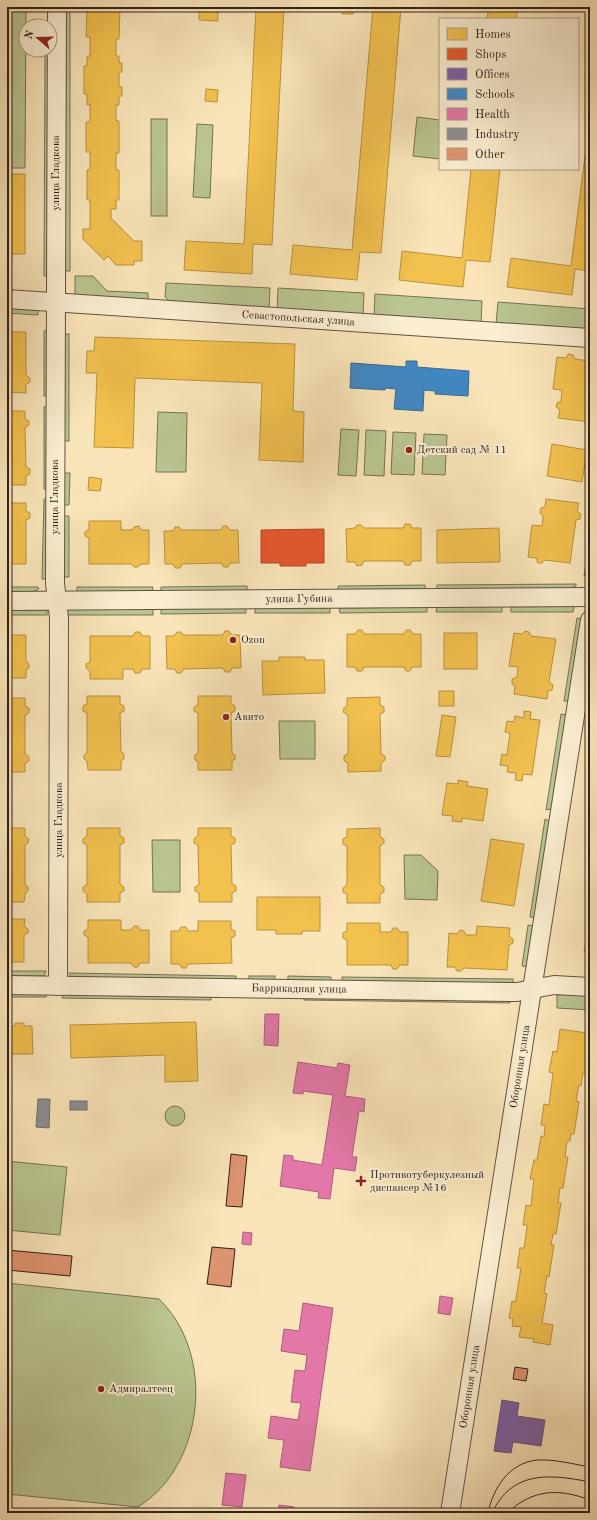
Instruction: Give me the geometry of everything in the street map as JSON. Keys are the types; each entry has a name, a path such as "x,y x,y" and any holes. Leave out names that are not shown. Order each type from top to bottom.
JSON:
{"street":[{"name":"улица Гладкова","path":"57,7 55,583 59,618 58,986"},
{"name":"Севастопольская улица","path":"7,299 590,338"},
{"name":"улица Губина","path":"7,601 590,597"},
{"name":"Оборонная улица","path":"450,1513 590,620"},
{"name":"Баррикадная улица","path":"7,985 517,992 554,985 590,987"}],"green space":[{"path":"7,7 26,7 26,18 18,18 18,58 26,58 25,168 7,168"},
{"path":"66,7 70,7 70,271 65,271"},
{"path":"45,58 49,58 49,276 44,276"},
{"path":"417,117 439,120 439,159 413,156"},
{"path":"151,119 167,119 167,216 151,216"},
{"path":"197,124 213,125 210,198 193,197"},
{"path":"75,276 93,276 107,291 148,293 148,302 75,296"},
{"path":"166,283 270,288 269,309 173,304 165,297"},
{"path":"278,288 364,293 363,316 277,310"},
{"path":"375,294 482,301 481,323 374,316"},
{"path":"498,302 590,309 590,330 496,324"},
{"path":"7,308 38,310 38,315 7,313"},
{"path":"44,331 49,331 49,396 44,396"},
{"path":"64,334 69,334 69,441 64,441"},
{"path":"44,407 49,407 49,489 44,489"},
{"path":"158,412 187,413 186,472 156,472"},
{"path":"341,429 359,430 356,476 338,475"},
{"path":"366,430 386,431 384,476 364,475"},
{"path":"393,432 416,433 414,475 391,474"},
{"path":"424,434 447,435 445,475 422,474"},
{"path":"64,473 70,473 69,505 64,505"},
{"path":"44,499 49,499 47,579 42,579"},
{"path":"64,516 69,516 69,577 65,577 63,567"},
{"path":"590,538 590,572 589,576 584,576"},
{"path":"576,584 576,586 569,589 437,589 437,585"},
{"path":"425,585 425,589 338,590 338,586"},
{"path":"247,586 247,591 161,592 161,587"},
{"path":"7,587 38,587 39,589 32,592 7,593"},
{"path":"77,587 153,587 152,592 77,592"},
{"path":"502,606 502,612 436,612 437,607"},
{"path":"574,606 573,612 511,612 511,607"},
{"path":"427,607 427,612 340,613 339,608"},
{"path":"246,608 246,613 161,614 161,609"},
{"path":"255,608 330,608 330,613 255,613"},
{"path":"65,609 153,609 153,615 65,615"},
{"path":"7,610 47,610 47,615 7,615"},
{"path":"577,618 583,619 570,701 564,701"},
{"path":"561,714 567,715 554,808 546,810"},
{"path":"279,721 315,721 315,759 280,759"},
{"path":"545,819 551,822 537,918 530,917"},
{"path":"152,840 180,840 180,892 153,892"},
{"path":"404,855 421,855 438,871 437,900 405,899"},
{"path":"528,925 536,926 529,967 522,966"},
{"path":"7,971 46,971 44,976 7,976"},
{"path":"69,973 236,976 236,980 71,977"},
{"path":"249,976 275,976 275,980 249,980"},
{"path":"288,976 331,977 331,981 288,981"},
{"path":"342,977 513,979 513,984 342,982"},
{"path":"7,993 46,993 46,997 7,997"},
{"path":"63,994 211,996 211,1000 62,998"},
{"path":"557,995 590,995 590,1010 557,1008"},
{"path":"304,996 510,999 510,1003 304,1000"},
{"path":"175,1106 182,1109 185,1116 182,1123 175,1126 168,1123 165,1116 168,1109"},
{"path":"7,1161 67,1167 60,1235 7,1230"},
{"name":"Адмиралтеец","path":"7,1283 159,1299 177,1322 189,1349 195,1378 195,1408 189,1437 178,1465 160,1488 138,1507 7,1494"}],"building: Homes":[{"path":"90,7 120,7 119,39 116,39 116,56 119,56 119,63 122,63 122,72 119,72 119,87 122,87 122,96 119,96 119,105 116,105 116,121 119,121 119,153 116,153 116,170 119,170 119,200 116,200 116,209 111,209 111,218 134,241 142,241 142,261 134,261 134,265 116,265 108,256 104,260 83,239 83,229 90,229 90,200 87,200 87,170 90,170 90,152 86,152 86,122 90,122 90,104 87,105 87,94 84,94 84,66 87,66 87,56 90,56 90,37 86,37 87,10 90,9"},
{"path":"199,7 218,7 218,21 199,20"},
{"path":"256,7 284,7 272,245 253,244 252,274 184,270 186,241 244,244"},
{"path":"342,7 354,7 353,14 342,14"},
{"path":"373,7 401,7 381,253 360,252 357,280 290,274 293,245 352,250"},
{"path":"489,7 518,7 516,18 487,18"},
{"path":"206,89 218,90 217,102 205,101"},
{"path":"590,117 590,271 575,269 572,295 507,287 511,258 571,266"},
{"path":"471,170 500,170 490,262 466,260 463,287 399,280 402,251 462,258"},
{"path":"7,174 25,174 25,254 7,254"},
{"path":"7,332 26,332 26,375 30,378 30,382 26,384 26,393 7,392"},
{"path":"95,337 295,344 293,411 304,412 303,462 259,460 262,383 135,378 133,448 94,447 97,373 86,373 87,351 94,351"},
{"path":"568,354 573,355 575,359 590,361 590,422 558,418 560,410 556,407 557,403 561,401 562,390 553,389 557,357 566,358"},
{"path":"7,411 25,411 25,419 29,421 29,425 25,428 26,467 30,469 30,474 26,476 26,485 7,485"},
{"path":"552,444 587,450 582,482 547,476"},
{"path":"89,477 102,479 100,491 88,490"},
{"path":"546,499 579,503 577,511 581,514 580,519 576,520 570,563 545,560 542,563 538,563 536,558 528,557 532,525 542,526 543,516 540,513 541,508 545,507"},
{"path":"7,503 26,503 26,511 30,513 30,518 26,520 26,564 7,564"},
{"path":"89,521 121,521 121,530 132,530 134,527 139,526 141,530 149,530 149,564 141,564 138,567 134,567 132,564 89,564 89,538 85,536 85,532 89,529"},
{"path":"405,524 410,524 412,528 421,528 421,561 412,561 410,565 405,565 403,561 364,561 362,565 357,566 355,562 347,562 346,529 355,528 357,525 361,525 364,528 403,528"},
{"path":"223,526 227,526 230,530 238,530 239,563 230,563 228,567 224,567 221,563 182,564 180,568 175,568 173,564 165,564 164,531 173,531 175,527 179,527 181,530 221,530"},
{"path":"499,528 500,562 437,563 437,530"},
{"path":"358,630 362,630 364,634 404,634 406,630 410,630 413,634 421,634 421,667 412,667 410,671 406,671 404,667 364,667 362,671 357,671 355,667 347,667 347,634 355,634"},
{"path":"225,631 229,631 232,635 240,635 241,668 232,668 230,672 225,672 223,668 184,669 181,673 177,673 175,669 167,669 166,636 174,636 177,632 181,632 183,635 223,635"},
{"path":"525,631 529,632 531,636 556,639 549,682 553,685 552,690 548,691 547,699 514,694 515,686 512,684 512,679 517,677 518,667 509,666 514,633 522,634"},
{"path":"135,632 140,632 142,636 150,636 150,669 142,669 140,673 135,673 133,669 123,669 123,679 90,679 90,671 86,668 86,664 90,662 90,636 133,636"},
{"path":"444,633 477,633 477,669 444,669"},
{"path":"7,635 26,635 26,661 29,664 29,668 26,670 26,678 7,678"},
{"path":"279,657 305,657 305,660 324,660 325,693 263,695 262,661 279,661"},
{"path":"439,691 454,691 454,706 439,706"},
{"path":"87,696 120,696 120,704 124,706 124,711 120,713 121,752 124,754 124,759 121,761 121,770 88,770 87,761 84,759 84,755 87,753 87,713 83,711 83,706 87,704"},
{"path":"198,696 231,696 231,704 235,706 235,711 231,713 232,753 235,755 235,759 232,761 232,770 198,770 198,762 195,760 195,755 198,753 198,713 194,711 194,707 198,705"},
{"path":"380,697 380,705 384,707 384,712 380,714 381,754 385,756 385,760 381,763 381,771 348,772 348,763 344,761 344,756 348,754 348,715 343,712 344,708 347,706 347,698"},
{"path":"7,698 25,698 25,706 29,708 29,713 25,715 25,754 29,757 29,761 25,763 25,772 7,772"},
{"path":"524,711 531,712 530,719 540,720 532,775 523,774 522,781 515,780 516,773 507,772 508,766 500,765 502,754 507,755 510,733 505,732 507,721 514,722 515,716 524,718"},
{"path":"442,715 456,717 450,757 436,756"},
{"path":"458,780 468,782 467,786 488,789 483,821 462,818 462,822 452,821 453,816 442,815 447,783 458,784"},
{"path":"7,828 25,828 25,836 29,839 28,843 25,845 25,885 28,887 28,891 25,894 24,902 7,902"},
{"path":"87,828 120,828 120,836 124,838 124,843 120,845 120,884 124,887 124,891 120,893 120,902 87,902 87,894 83,891 83,887 87,885 87,845 83,843 83,839 87,836"},
{"path":"198,828 231,828 231,836 235,838 235,843 231,845 232,884 236,886 236,891 232,893 232,902 199,902 199,893 195,891 195,887 199,885 198,845 194,843 194,839 198,836"},
{"path":"380,828 380,837 384,839 384,843 380,846 380,885 384,887 384,892 380,894 380,903 347,903 347,894 343,892 343,888 347,885 347,846 343,844 343,839 347,837 347,829"},
{"path":"491,839 524,844 514,906 481,901"},
{"path":"257,897 320,897 320,931 302,931 302,934 276,934 276,930 257,930"},
{"path":"7,919 25,919 24,926 28,929 28,933 24,935 24,962 7,962"},
{"path":"590,919 590,953 584,952 589,927 586,924 586,920"},
{"path":"88,920 121,920 121,930 131,930 134,926 138,926 140,930 149,930 149,963 140,963 138,967 134,967 131,963 88,963 88,937 84,935 84,931 88,929"},
{"path":"198,921 231,921 231,929 235,931 235,936 231,938 232,963 188,964 186,968 182,968 179,964 171,964 171,931 179,931 181,927 186,927 188,931 198,931"},
{"path":"347,923 380,923 380,932 391,932 393,928 397,928 400,932 408,932 408,965 400,965 397,969 393,969 391,965 347,965 347,940 343,938 343,933 347,931"},
{"path":"477,926 510,928 509,936 513,939 513,943 509,945 507,970 464,968 461,971 457,971 455,967 447,967 449,933 457,934 460,930 464,931 466,935 476,935"},
{"path":"196,1022 198,1081 165,1082 165,1055 71,1058 70,1025"},
{"path":"15,1023 24,1023 24,1026 32,1026 33,1054 7,1054 7,1026 15,1026"},
{"path":"560,1029 587,1033 586,1040 588,1041 586,1054 590,1055 587,1073 583,1073 581,1086 579,1085 576,1101 579,1102 574,1134 571,1134 570,1141 567,1141 565,1157 568,1157 563,1188 560,1188 558,1203 561,1203 556,1234 553,1234 551,1245 554,1245 549,1277 547,1276 544,1293 547,1294 542,1323 553,1325 550,1345 533,1342 534,1339 519,1337 521,1327 512,1326 513,1319 509,1318 512,1301 515,1302 516,1299 521,1268 517,1268 520,1248 524,1248 527,1228 527,1225 523,1225 526,1205 531,1206 534,1179 530,1179 534,1160 537,1160 541,1136 544,1137 545,1126 541,1125 544,1104 549,1105 553,1073 549,1072 553,1051 557,1052"}],"building: Shops":[{"path":"324,529 324,563 306,563 306,566 280,566 280,563 261,563 261,530"}],"building: Offices":[{"path":"502,1400 519,1403 517,1416 545,1420 541,1446 513,1442 511,1453 494,1451"}],"building: Schools":[{"path":"406,361 417,361 417,367 469,371 468,396 435,394 435,391 424,390 423,411 394,409 396,389 385,388 385,390 350,388 351,363 406,367"}],"building: Health":[{"path":"265,1014 279,1014 278,1046 264,1045"},
{"path":"298,1062 337,1068 338,1063 350,1065 345,1096 365,1099 364,1112 359,1111 352,1157 357,1157 355,1171 334,1168 330,1199 318,1198 319,1192 280,1186 284,1155 293,1156 293,1160 322,1165 333,1095 303,1091 303,1094 293,1093"},
{"path":"243,1232 252,1233 251,1245 242,1244"},
{"path":"440,1296 453,1298 450,1315 438,1313"},
{"path":"303,1303 333,1308 310,1471 280,1467 284,1440 268,1438 271,1416 298,1420 301,1403 291,1402 295,1370 305,1371 307,1355 281,1351 284,1329 299,1331"},
{"path":"226,1473 246,1475 242,1507 222,1505"},
{"path":"279,1505 294,1507 293,1513 278,1513"}],"building: Industry":[{"path":"38,1099 50,1099 49,1128 36,1127"},
{"path":"70,1101 87,1101 87,1110 70,1110"}],"building: Other":[{"path":"231,1154 247,1156 242,1207 226,1206"},
{"path":"212,1247 235,1249 231,1287 207,1284"},
{"path":"7,1250 72,1256 70,1276 7,1270"},
{"path":"515,1367 528,1369 526,1381 513,1379"}],"tram line":[{"path":"488,1513 490,1504 498,1486 504,1478 518,1466 537,1460 550,1460 590,1467"},
{"path":"492,1513 500,1499 510,1489 521,1482 534,1478 547,1477 561,1477 590,1482"},
{"path":"507,1513 526,1499 546,1493 567,1494 590,1500"}],"place":[{"name":"Детский сад № 11","path":"409,450"},
{"name":"Ozon","path":"233,640"},
{"name":"Авито","path":"226,717"},
{"name":"Противотуберкулезный диспансер №16","path":"361,1181"},
{"name":"Адмиралтеец","path":"101,1389"}]}
